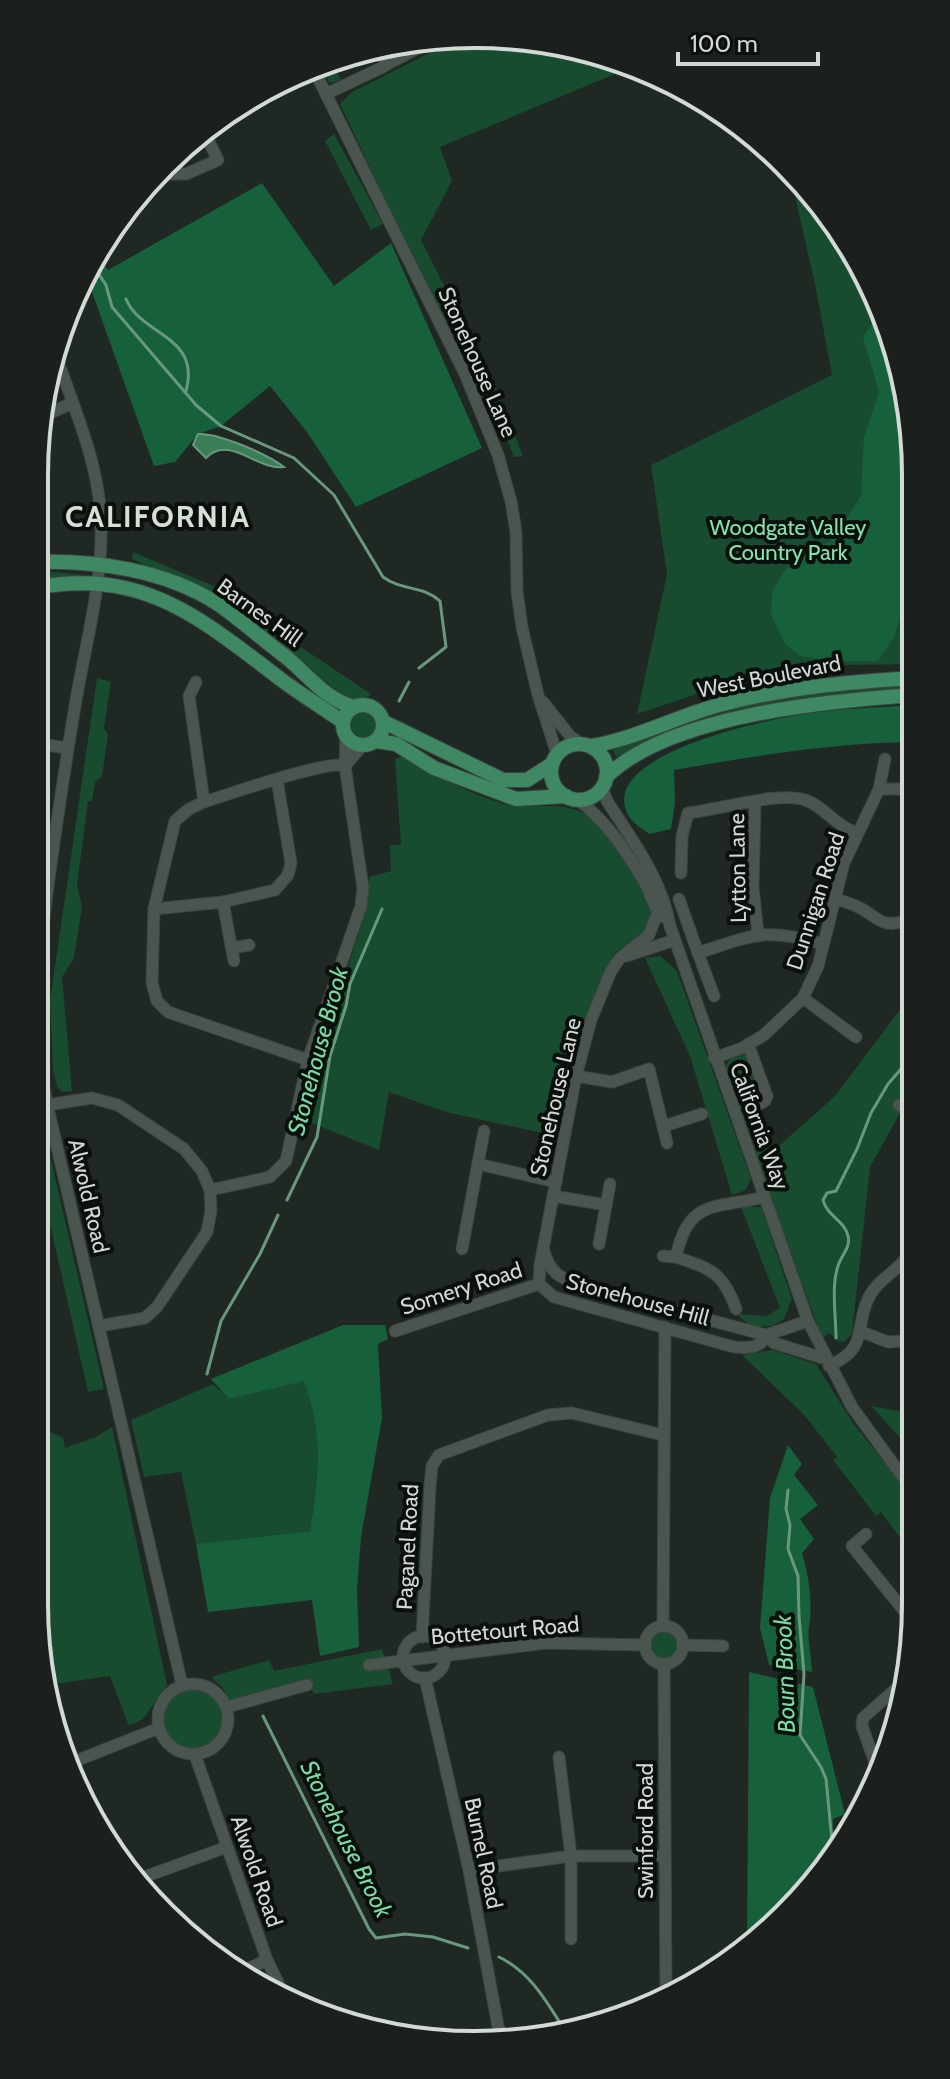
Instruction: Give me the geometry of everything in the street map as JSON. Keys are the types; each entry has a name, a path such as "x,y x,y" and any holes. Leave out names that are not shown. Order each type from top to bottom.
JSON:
{"main road":[{"name":"Barnes Hill","path":"48,563 134,570 216,603 304,672 330,697 354,707"},
{"name":"Barnes Hill","path":"48,586 98,583 128,589 166,603 218,633 344,729"},
{"name":"West Boulevard","path":"586,745 618,742 731,702 816,687 902,679"},
{"name":"West Boulevard","path":"604,782 617,767 642,752 675,737 727,721 819,703 902,696"},
{"path":"369,743 383,730 384,722 373,707 354,707 349,711 344,729 350,741 369,743 396,744 434,768 516,799 591,796 604,782 604,759 586,745 568,746 527,780 503,780 384,722"},
{"path":"555,759 553,782 572,798"}],"street":[{"path":"326,94 408,54"},
{"path":"383,67 388,57"},
{"name":"Stonehouse Lane","path":"318,79 465,374 498,455 516,532 518,604 555,759"},
{"path":"172,174 186,174 218,160 209,142"},
{"name":"Alwold Road","path":"48,865 100,565 101,522 95,473 61,371"},
{"path":"53,412 72,403"},
{"path":"66,583 80,590 92,614"},
{"path":"196,682 189,696 204,802"},
{"name":"Stonehouse Lane","path":"538,695 570,736 586,745"},
{"path":"210,1190 270,1177 286,1161 308,1060 361,906 363,888 345,766 344,729"},
{"path":"345,766 369,743"},
{"path":"48,745 67,748"},
{"name":"Dunnigan Road","path":"714,1058 748,1044 781,1021 803,998 818,966 844,863 879,789 885,759"},
{"path":"308,1060 168,1012 157,1001 152,983 154,909 175,821 189,809 318,767 345,766"},
{"path":"154,909 223,902 275,890 288,875 291,863 277,780"},
{"name":"California Way","path":"604,782 607,801 657,882 666,904 670,926 714,1058 808,1321 852,1407 902,1476"},
{"path":"879,789 902,789"},
{"path":"681,873 682,836 688,813 789,797 815,804 840,827 856,833"},
{"name":"California Way","path":"572,798 591,809 612,832 645,884 658,912 670,926"},
{"name":"Lytton Lane","path":"755,802 753,888 758,934"},
{"path":"679,899 714,996"},
{"path":"836,899 861,908 877,921 902,922"},
{"path":"223,902 234,961"},
{"name":"Stonehouse Lane","path":"543,1250 576,1076 591,1020 611,971 620,958 649,935 658,912"},
{"path":"698,953 758,934 788,934 823,944"},
{"path":"620,958 675,940"},
{"path":"232,948 249,945"},
{"path":"803,998 856,1037"},
{"path":"748,1044 767,1096 757,1105"},
{"path":"576,1076 612,1082 654,1067 667,1143"},
{"path":"48,1104 92,1098 118,1105 184,1149 202,1171 210,1190 211,1211 207,1232 157,1307 145,1318 99,1326"},
{"name":"Alwold Road","path":"48,1108 182,1685"},
{"path":"664,1126 702,1114"},
{"path":"462,1249 484,1131"},
{"path":"478,1164 556,1182"},
{"path":"599,1244 610,1184"},
{"path":"553,1196 606,1205"},
{"path":"736,1309 726,1297 724,1280 715,1272 670,1256 688,1222 706,1209 764,1197"},
{"name":"Stonehouse Hill","path":"543,1250 539,1284 554,1297 734,1347 749,1348 764,1341 766,1335"},
{"name":"Stonehouse Hill","path":"543,1250 548,1266 560,1277 585,1287 766,1335 774,1343 827,1363"},
{"path":"827,1363 848,1356 862,1332 868,1299 902,1262"},
{"name":"Somery Road","path":"395,1331 539,1284"},
{"name":"Stonehouse Hill","path":"766,1335 808,1321"},
{"path":"663,1625 665,1327"},
{"path":"862,1332 888,1342 902,1341"},
{"name":"Paganel Road","path":"422,1637 430,1487 432,1466 439,1455 548,1415 572,1413 663,1435"},
{"path":"866,1534 852,1546 902,1608"},
{"path":"663,1625 674,1628 681,1636 683,1645 681,1655 664,1664 652,1660 645,1645 652,1630 663,1625"},
{"name":"Paganel Road","path":"403,1660 407,1646 422,1637 435,1640 444,1654"},
{"name":"Bottetourt Road","path":"369,1665 546,1643 645,1645"},
{"path":"683,1645 723,1646"},
{"path":"403,1660 409,1672 425,1678 440,1670 444,1654"},
{"name":"Swinford Road","path":"664,1664 666,1986"},
{"name":"Burnel Road","path":"425,1678 469,1870 499,2030"},
{"path":"193,1684 213,1690 227,1707 226,1732 220,1743 209,1751 195,1755 183,1753 169,1746 159,1728 159,1708 165,1697 182,1685 193,1684"},
{"path":"227,1707 307,1685"},
{"path":"873,1757 862,1726 863,1718 893,1691"},
{"path":"78,1760 159,1728"},
{"name":"Alwold Road","path":"195,1755 267,1960 278,1983"},
{"path":"559,1757 571,1856 571,1939"},
{"path":"146,1876 227,1847"},
{"path":"469,1870 571,1856 665,1856"},
{"path":"251,1967 267,1960"}],"green space":[{"path":"447,49 531,52 558,56 617,73 440,147 452,181 421,240 496,388 523,456 514,457 500,422 479,397 340,104 352,92 435,50"},
{"path":"337,72 341,80 330,83 326,76"},
{"path":"334,134 383,224 371,230 325,141"},
{"name":"Woodgate Valley Country Park","path":"794,191 830,238 858,286 879,338 894,392 902,475 902,664 781,666 637,714 667,574 651,465 832,375"},
{"path":"133,552 230,593 277,631 371,694 366,698 347,699 229,604 132,559"},
{"path":"48,571 85,575 48,582"},
{"path":"97,678 111,682 104,728 108,734 102,776 95,782 92,801 88,801 77,885 82,907 74,958 62,977 72,1091 62,1092 57,1086 53,1069 50,1001"},
{"path":"902,684 902,692 826,698 643,745 616,757 613,750 767,700 855,686"},
{"path":"365,710 375,714 379,724 375,734 365,738 355,734 351,724 355,714"},
{"path":"404,756 491,800 513,805 565,807 586,815 610,836 621,851 653,908 645,933 614,954 586,1022 556,1136 446,1112 389,1092 379,1150 309,1122 310,1082 366,911 369,877 391,871 390,845 401,845 395,759"},
{"path":"660,956 677,971 751,1179 746,1190 732,1195 690,1056 645,958"},
{"path":"902,1007 902,1110 870,1167 852,1334 844,1342 837,1341 830,1333 822,1338 724,1069 730,1059 746,1054 761,1097 753,1099 756,1113 771,1153 835,1096"},
{"path":"48,1147 104,1389 88,1392 48,1215"},
{"path":"741,1207 761,1207 792,1299 784,1319 772,1326 752,1327 737,1314 766,1316 780,1308"},
{"path":"773,1350 816,1364 853,1423 902,1484 902,1540 881,1512 876,1516 833,1460 837,1457 805,1416 742,1355"},
{"path":"304,1380 315,1420 318,1455 310,1531 196,1544 181,1472 144,1477 131,1420 213,1384 229,1399"},
{"path":"871,1406 902,1412 902,1440"},
{"path":"48,1427 49,1431 63,1438 65,1448 96,1437 112,1427 167,1685 143,1719 129,1726 110,1676 56,1684 48,1604"},
{"path":"664,1626 677,1631 682,1644 677,1657 664,1662 651,1657 646,1644 651,1631"},
{"path":"382,1649 393,1684 314,1694 310,1688 311,1681 305,1679 229,1700 222,1687 211,1677 269,1660 274,1671"},
{"path":"186,1687 198,1687 215,1696 222,1707 222,1731 215,1742 198,1751 186,1751 174,1746 165,1737 160,1725 160,1713 165,1701 174,1692"}],"shaded area":[{"path":"262,183 334,286 391,243 482,448 356,507 307,432 270,386 221,426 198,434 175,462 154,466 91,289 104,263 108,270"},
{"path":"873,322 887,364 898,419 902,475 902,609 894,637 878,661 832,661 800,656 785,644 771,615 772,591 785,570 807,553 832,540 861,496 864,437 879,392 863,337"},
{"path":"198,434 242,445 284,467 264,464 234,451 215,452 206,458 193,445"},
{"path":"902,706 902,742 764,755 674,770 675,803 671,829 649,834 630,818 624,796 635,776 657,759 721,733 803,714"},
{"path":"343,1325 385,1325 388,1339 378,1344 382,1418 361,1537 357,1589 359,1647 320,1656 312,1600 208,1612 196,1544 310,1531 318,1455 314,1420 304,1381 229,1399 211,1379"},
{"path":"788,1445 802,1464 794,1475 818,1505 800,1519 814,1539 802,1553 810,1590 812,1672 769,1665 760,1628 770,1498"},
{"path":"749,1672 813,1687 845,1814 833,1819 834,1836 796,1886 747,1933"}],"waterway":[{"name":"Stonehouse Brook","path":"98,274 106,285 112,307 196,405 221,426 294,458 334,495 383,577 426,592 440,601 446,647 419,668"},
{"path":"126,299 144,321 178,347 185,358 188,372 186,391"},
{"name":"Stonehouse Brook","path":"399,701 409,682"},
{"name":"Stonehouse Brook","path":"287,1200 317,1137 330,1056 350,984 382,909"},
{"name":"Bourn Brook","path":"836,1338 835,1283 838,1266 849,1240 843,1226 823,1200 827,1193 836,1191 871,1113 902,1068"},
{"name":"Stonehouse Brook","path":"207,1374 221,1321 260,1254 278,1215"},
{"name":"Bourn Brook","path":"788,1490 788,1549 798,1576 804,1674 800,1735 826,1779 832,1838"},
{"name":"Stonehouse Brook","path":"263,1716 376,1938 405,1934 433,1937 468,1948"},
{"name":"Stonehouse Brook","path":"499,1957 530,1980 560,2023"}],"district":[{"name":"CALIFORNIA","path":"158,517"}]}
